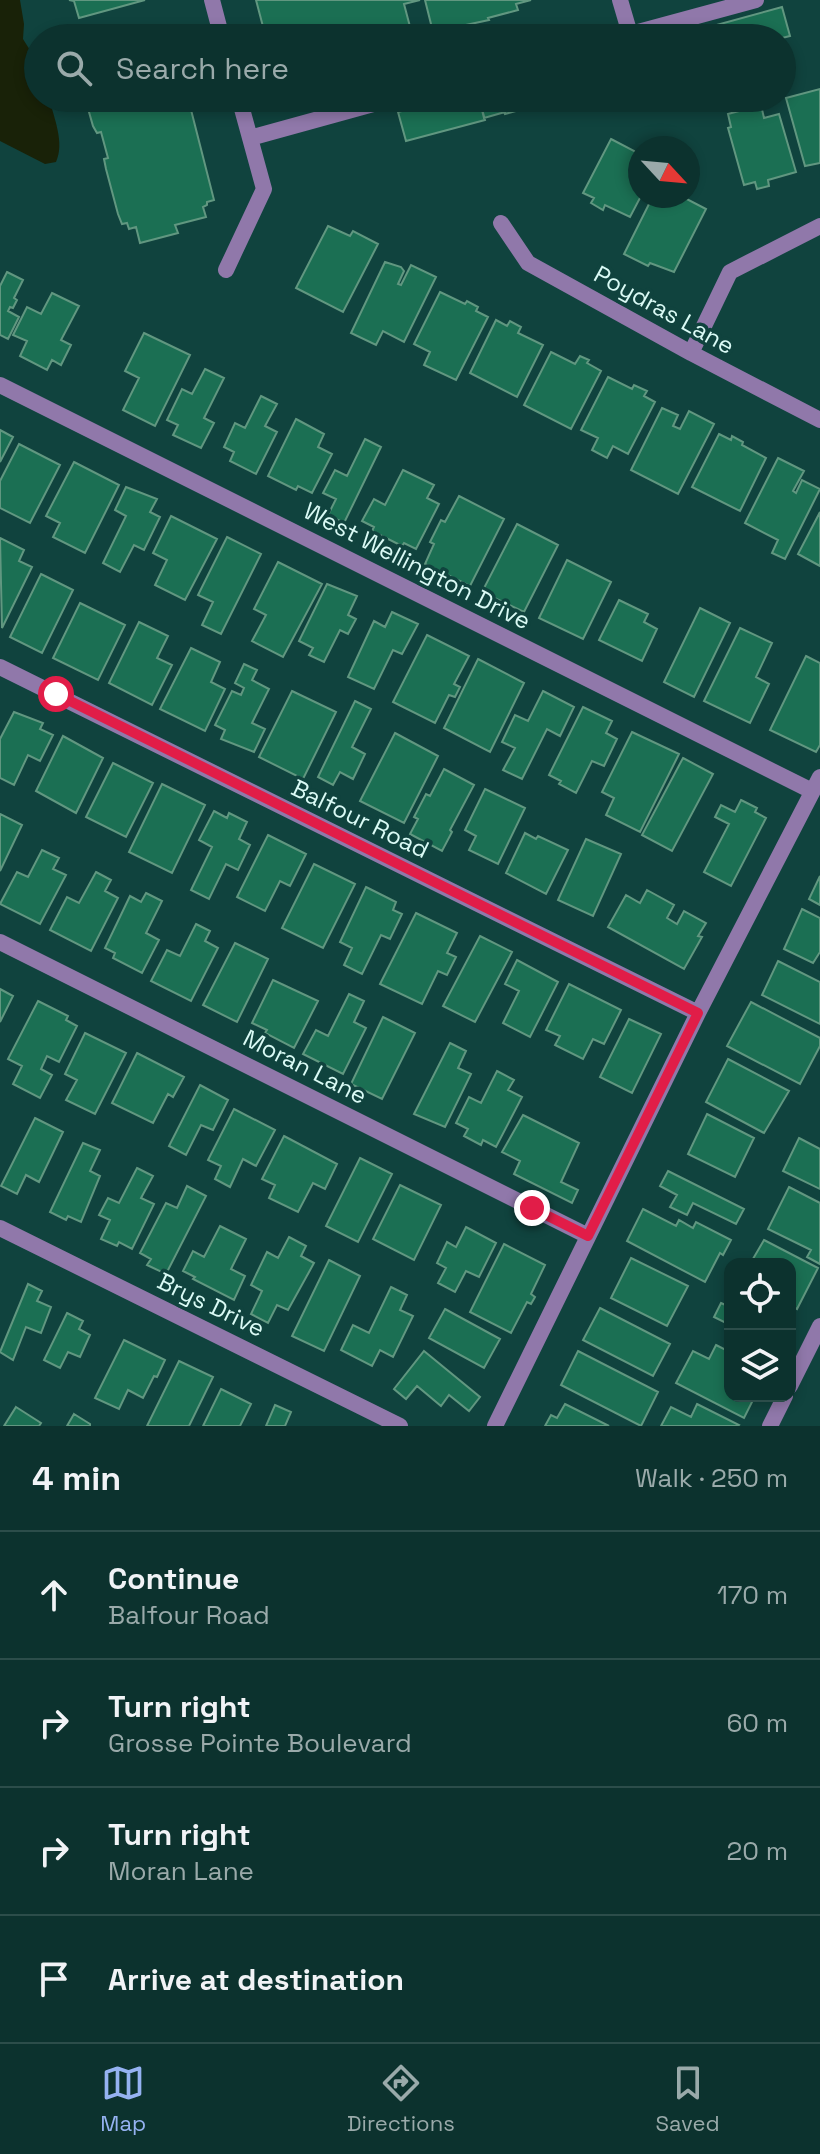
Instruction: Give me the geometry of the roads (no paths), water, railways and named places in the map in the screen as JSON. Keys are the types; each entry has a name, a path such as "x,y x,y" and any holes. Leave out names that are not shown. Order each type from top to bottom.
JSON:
{"street":[{"path":"212,0 218,24"},
{"path":"620,0 622,24"},
{"path":"667,24 756,0"},
{"path":"226,270 264,189 243,112"},
{"path":"250,138 344,112"},
{"name":"Poydras Lane","path":"501,223 528,263 820,420"},
{"path":"691,353 730,272 820,226"},
{"name":"West Wellington Drive","path":"0,385 816,784"},
{"name":"Balfour Road","path":"0,667 698,1013"},
{"path":"495,1426 698,1013 816,784"},
{"name":"Moran Lane","path":"0,942 588,1236"},
{"name":"Brys Drive","path":"0,1228 400,1426"},
{"path":"796,1374 820,1326"},
{"path":"770,1426 782,1402"}]}
